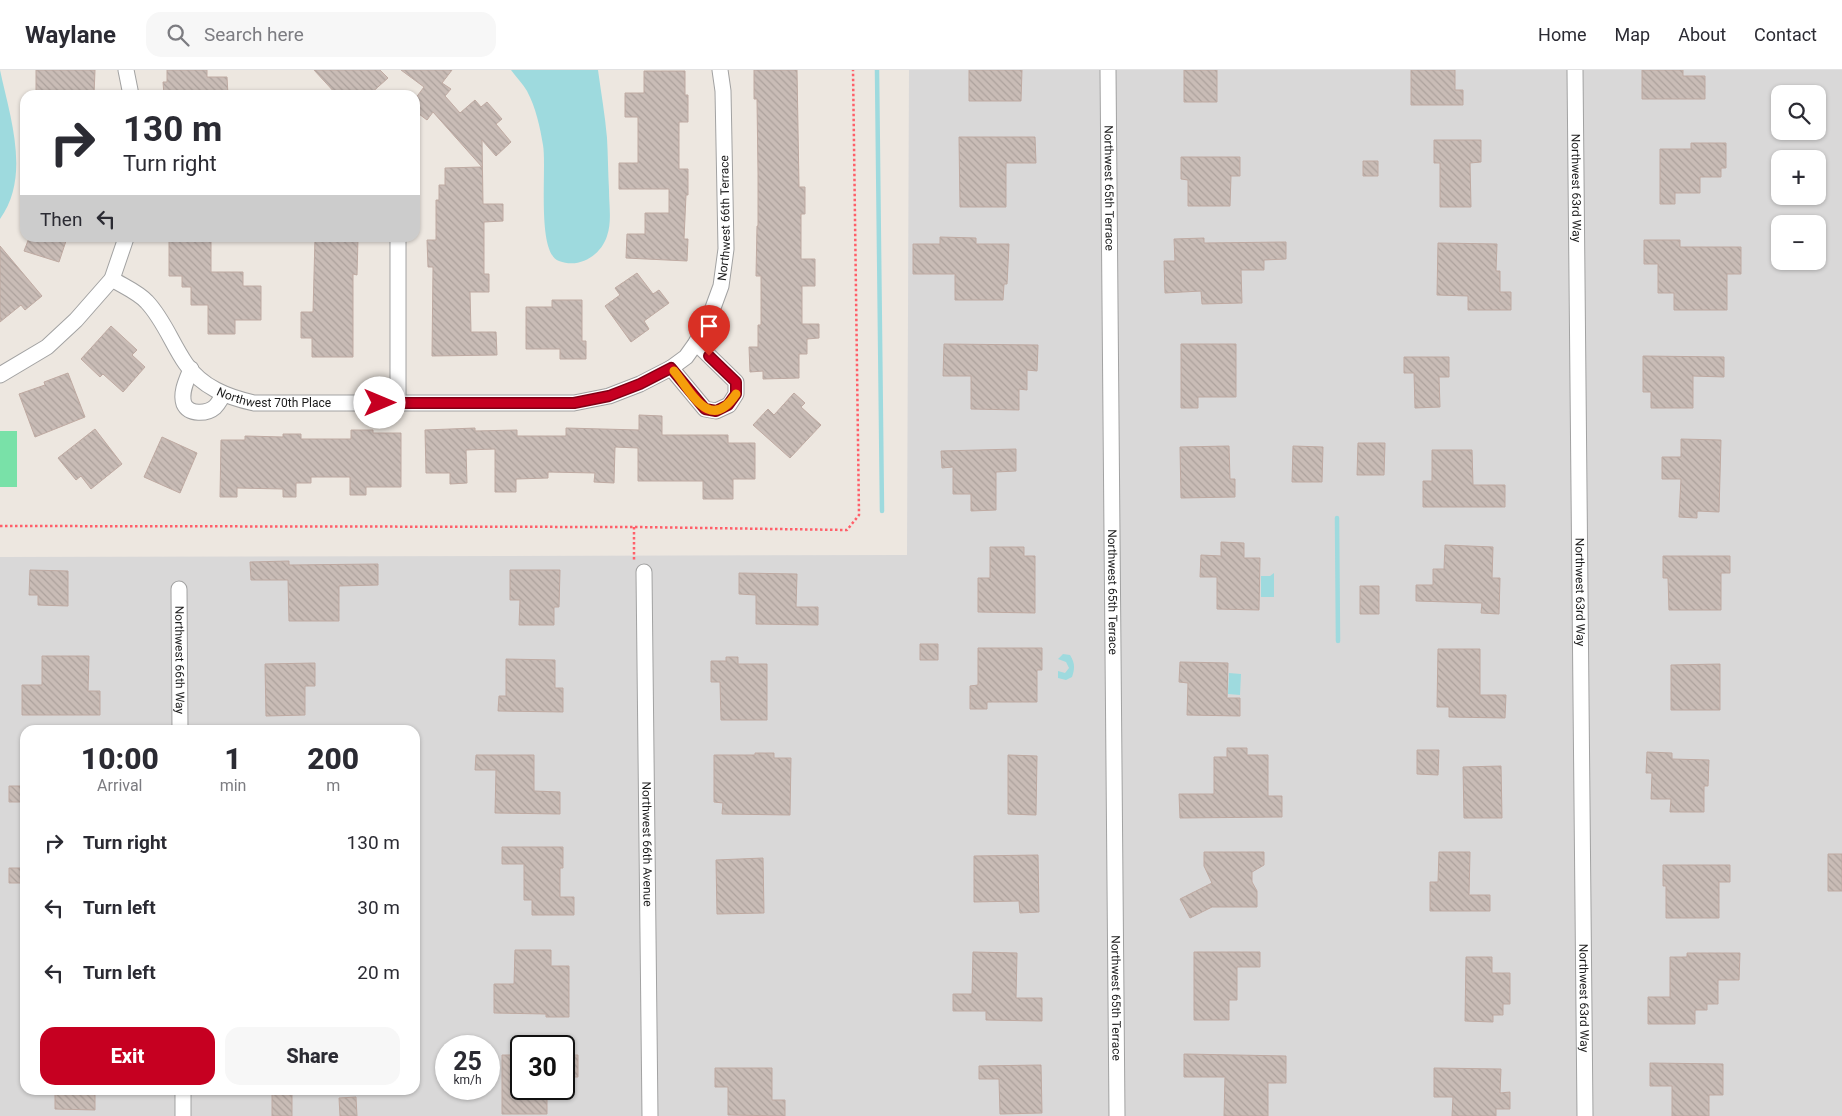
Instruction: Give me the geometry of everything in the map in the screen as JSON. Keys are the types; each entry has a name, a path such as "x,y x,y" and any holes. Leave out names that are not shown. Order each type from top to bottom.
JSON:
{"street":[{"path":"126,70 130,90"},
{"name":"Northwest 66th Terrace","path":"686,357 696,343 710,316 721,286 726,249 723,91 720,70"},
{"name":"Northwest 65th Terrace","path":"1108,70 1117,1116"},
{"name":"Northwest 63rd Way","path":"1575,70 1585,1116"},
{"path":"0,374 47,347 76,320 112,279 125,242"},
{"path":"398,242 398,403"},
{"name":"Northwest 70th Place","path":"112,279 145,300 158,315 185,363 198,378 231,398 254,403 574,403 609,396 640,384 671,368 686,357"},
{"path":"671,368 705,409 716,411 728,405 736,394 736,382 696,343"},
{"path":"190,370 184,396 184,403 187,408 194,412 207,411 215,407 224,394"},
{"name":"Northwest 66th Avenue","path":"644,572 650,1116"},
{"name":"Northwest 66th Way","path":"179,589 180,725"},
{"path":"183,1095 183,1116"}],"path":[{"path":"0,526 634,527 846,530 859,514 853,70"},
{"path":"634,527 635,565 644,572"}],"shaded area":[{"path":"909,70 1842,70 1842,1116 0,1116 0,557 907,555"}],"green space":[{"path":"0,431 17,431 17,487 0,487"}],"water":[{"path":"0,70 13,126 16,165 14,184 9,202 0,219"},
{"path":"511,70 598,70 607,138 609,225 607,236 600,249 589,259 582,262 567,263 559,261 552,255 547,243 544,209 543,145 530,97"},
{"path":"1274,573 1274,597 1261,597 1261,576 1270,576"},
{"path":"1063,654 1070,655 1074,666 1072,677 1066,680 1058,678 1058,671 1065,673 1069,668 1066,662 1058,659"},
{"path":"1229,673 1241,674 1240,695 1228,694"}],"building":[{"path":"36,70 95,70 94,90 36,90"},
{"path":"167,70 207,70 207,77 227,77 228,90 164,90 163,82 167,82"},
{"path":"314,70 380,70 388,78 375,90 332,90"},
{"path":"401,70 452,70 442,83 451,89 445,96 460,113 475,100 481,107 487,102 502,119 496,124 511,142 496,156 482,140 483,204 503,204 503,221 484,222 484,274 489,274 489,292 470,292 471,332 496,332 497,355 432,356 433,267 428,267 427,240 436,240 436,200 439,200 439,185 445,185 445,168 482,167 433,112 427,120 420,115 420,92 424,87"},
{"path":"754,70 797,70 799,187 805,187 805,214 801,214 801,259 815,259 815,286 802,286 802,324 819,324 819,338 807,339 807,354 799,354 799,378 763,379 763,371 750,372 749,347 758,347 758,325 761,325 761,276 756,276 758,173 757,99 754,99"},
{"path":"969,70 1022,70 1021,101 969,101"},
{"path":"1184,70 1217,70 1217,102 1184,102"},
{"path":"1411,70 1455,70 1455,90 1463,90 1463,105 1411,105"},
{"path":"1642,70 1683,70 1683,76 1705,76 1705,99 1642,99"},
{"path":"644,71 685,71 685,95 688,95 688,122 679,122 679,169 688,169 684,239 688,239 687,261 626,258 627,234 645,234 645,213 669,213 669,189 619,189 619,163 638,163 638,117 625,117 625,93 644,93"},
{"path":"959,137 1035,137 1036,163 1006,163 1006,207 960,207"},
{"path":"1434,140 1481,140 1481,162 1470,163 1471,207 1440,207 1440,163 1434,163"},
{"path":"1691,143 1726,143 1726,168 1721,168 1721,177 1700,177 1700,193 1675,193 1675,204 1660,204 1660,149 1691,149"},
{"path":"1181,157 1240,157 1240,176 1231,176 1230,206 1188,206 1188,180 1181,179"},
{"path":"1363,161 1378,161 1378,176 1363,176"},
{"path":"940,237 976,238 976,244 1009,244 1007,284 1004,284 1003,300 955,300 955,274 913,274 913,244 940,244"},
{"path":"1204,238 1204,243 1286,242 1286,259 1264,260 1264,270 1241,270 1242,303 1202,304 1201,291 1165,293 1164,261 1175,261 1174,239"},
{"path":"1644,240 1680,240 1680,247 1741,247 1741,274 1727,274 1727,310 1674,310 1674,293 1658,293 1658,264 1644,264"},
{"path":"27,242 66,242 59,262 24,251"},
{"path":"169,242 211,242 211,272 243,272 243,286 261,286 261,320 235,320 235,334 208,334 208,305 191,305 191,287 182,287 182,276 169,276"},
{"path":"315,242 358,242 357,275 353,274 353,357 312,357 312,338 301,338 301,312 313,312"},
{"path":"1438,243 1497,244 1496,271 1500,271 1500,292 1511,292 1511,310 1468,310 1468,296 1437,295"},
{"path":"0,246 42,296 25,310 21,305 0,322"},
{"path":"637,273 653,294 659,290 669,303 644,321 649,329 631,342 605,306 620,295 615,288"},
{"path":"552,300 582,300 582,341 586,341 586,359 560,359 560,349 526,349 526,307 552,307"},
{"path":"111,326 137,350 132,355 145,367 123,392 103,374 100,377 81,359"},
{"path":"944,344 1038,345 1037,371 1027,370 1027,390 1019,389 1019,410 971,409 971,376 943,376"},
{"path":"1181,344 1236,344 1236,397 1198,397 1198,408 1181,408"},
{"path":"1643,356 1724,357 1724,377 1693,376 1693,408 1651,408 1651,392 1643,392"},
{"path":"1404,357 1449,357 1449,377 1439,377 1440,407 1415,408 1414,373 1404,373"},
{"path":"68,373 85,417 35,437 19,394 45,385 44,382"},
{"path":"794,393 805,403 801,407 821,425 790,458 753,425 768,409 774,415"},
{"path":"639,415 662,416 662,435 728,435 728,443 755,443 755,479 733,479 733,499 703,499 703,481 638,481 638,448 615,447 614,483 594,482 595,473 548,472 548,478 516,479 516,492 495,492 495,449 466,450 467,483 450,484 450,473 426,473 425,430 475,428 475,431 517,430 517,436 566,436 566,428 639,430"},
{"path":"95,429 122,464 91,489 81,476 76,480 58,458"},
{"path":"351,430 373,430 373,433 401,433 401,487 366,487 366,495 350,495 350,477 311,477 311,483 296,483 296,497 283,497 283,489 237,488 237,497 220,497 221,440 245,440 245,436 283,437 283,434 301,434 301,439 351,439"},
{"path":"162,437 197,453 180,493 144,477"},
{"path":"1681,439 1721,440 1719,512 1697,511 1697,518 1679,517 1681,479 1662,479 1662,457 1681,457"},
{"path":"1358,443 1385,443 1384,475 1357,475"},
{"path":"1229,446 1230,479 1235,479 1235,497 1181,498 1180,447"},
{"path":"1293,446 1323,447 1322,482 1292,482"},
{"path":"1016,449 1016,471 996,472 996,510 971,511 971,494 953,494 953,467 942,468 941,451"},
{"path":"1432,450 1472,450 1473,485 1505,485 1505,507 1423,507 1423,481 1432,481"},
{"path":"1221,542 1244,543 1244,558 1260,558 1259,610 1217,609 1217,577 1200,577 1201,555 1221,556"},
{"path":"1445,545 1493,547 1492,578 1500,578 1499,614 1481,613 1482,603 1416,601 1416,585 1433,585 1433,569 1444,569"},
{"path":"990,547 1024,547 1024,556 1035,556 1035,613 978,612 978,578 990,578"},
{"path":"1663,556 1730,556 1730,573 1721,573 1721,610 1669,610 1668,578 1663,578"},
{"path":"289,561 289,565 378,564 378,585 339,586 339,621 289,621 288,580 251,580 250,562"},
{"path":"30,570 68,571 68,606 38,605 38,595 29,595"},
{"path":"510,570 560,570 559,607 554,607 554,625 519,625 520,600 510,600"},
{"path":"739,573 797,574 796,607 818,607 818,625 756,624 756,595 739,594"},
{"path":"1360,586 1379,586 1379,614 1360,614"},
{"path":"920,644 938,644 938,660 920,660"},
{"path":"978,648 1042,648 1042,670 1037,670 1037,702 987,702 987,709 970,709 970,686 978,685"},
{"path":"1438,649 1480,649 1480,695 1506,695 1505,718 1449,717 1449,707 1437,707"},
{"path":"42,656 89,656 88,691 100,691 100,715 22,715 22,685 42,685"},
{"path":"726,657 738,657 738,664 767,664 767,720 721,720 720,682 711,682 711,661 726,661"},
{"path":"506,659 555,660 555,688 563,688 563,712 498,711 499,696 506,696"},
{"path":"1180,662 1228,663 1227,698 1240,698 1240,716 1187,715 1188,683 1179,682"},
{"path":"315,663 315,686 305,686 305,715 266,716 265,664"},
{"path":"1720,664 1720,710 1671,710 1671,665"},
{"path":"1227,748 1247,748 1247,755 1268,755 1268,796 1282,796 1282,817 1180,818 1179,794 1214,794 1214,757 1227,757"},
{"path":"1417,750 1439,750 1438,775 1417,774"},
{"path":"1647,752 1672,753 1672,759 1709,760 1708,786 1704,786 1704,812 1670,812 1671,799 1651,799 1652,773 1646,773"},
{"path":"755,753 774,753 774,758 791,758 790,815 722,814 723,803 714,802 714,755 755,755"},
{"path":"476,755 534,755 534,791 560,792 560,814 495,813 496,770 475,770"},
{"path":"1008,755 1037,756 1036,815 1008,814"},
{"path":"1501,766 1502,818 1464,818 1463,767"},
{"path":"9,786 20,786 20,802 9,802"},
{"path":"502,847 563,847 563,868 560,868 560,897 574,897 574,915 532,915 532,900 524,900 524,864 502,864"},
{"path":"1204,852 1264,852 1264,865 1252,872 1252,882 1257,891 1257,907 1212,907 1190,918 1180,899 1212,883 1204,866"},
{"path":"1439,852 1470,852 1469,895 1490,895 1490,911 1430,911 1430,882 1438,882"},
{"path":"1828,854 1842,854 1842,891 1828,891"},
{"path":"1038,855 1039,912 1020,913 1019,901 974,902 974,856"},
{"path":"763,858 764,913 717,914 716,860"},
{"path":"1663,865 1730,865 1730,882 1719,882 1719,918 1666,918 1666,886 1663,886"},
{"path":"9,868 20,868 20,883 9,883"},
{"path":"515,950 551,950 551,966 569,966 569,1017 546,1017 546,1014 494,1013 494,984 514,984"},
{"path":"973,952 1017,953 1016,998 1042,998 1042,1021 986,1020 986,1011 953,1011 953,994 972,994"},
{"path":"1194,952 1260,952 1260,967 1237,967 1237,1000 1229,1000 1229,1020 1194,1020"},
{"path":"1687,953 1740,953 1739,980 1718,980 1718,1004 1707,1004 1707,1010 1695,1010 1695,1024 1648,1024 1648,997 1670,997 1670,957 1687,957"},
{"path":"1466,957 1492,957 1492,973 1510,973 1510,1004 1503,1004 1503,1015 1493,1015 1493,1022 1465,1021"},
{"path":"1184,1054 1286,1056 1286,1083 1268,1083 1268,1116 1224,1116 1225,1077 1184,1077"},
{"path":"502,1055 510,1055 510,1100 547,1100 547,1114 502,1114"},
{"path":"575,1055 578,1055 578,1077 575,1077"},
{"path":"1650,1063 1723,1064 1723,1095 1709,1095 1709,1116 1672,1116 1672,1086 1650,1086"},
{"path":"1041,1065 1042,1113 1000,1114 999,1079 979,1079 979,1066"},
{"path":"715,1068 772,1068 772,1100 785,1100 785,1116 728,1115 728,1087 715,1087"},
{"path":"1434,1068 1501,1069 1500,1093 1510,1092 1510,1109 1496,1109 1496,1116 1452,1116 1453,1097 1434,1097"},
{"path":"55,1095 95,1095 95,1110 55,1109"},
{"path":"272,1095 292,1095 292,1116 272,1116"},
{"path":"356,1097 357,1116 340,1116 339,1098"}],"waterway":[{"path":"877,70 882,511"},
{"path":"1337,518 1338,641"}],"slow traffic":[{"path":"674,371 705,409 716,411 728,405 736,394"}],"route":[{"path":"380,403 574,403 609,396 640,384 671,368 705,409 716,411 728,405 736,394 736,382 709,356"}]}
